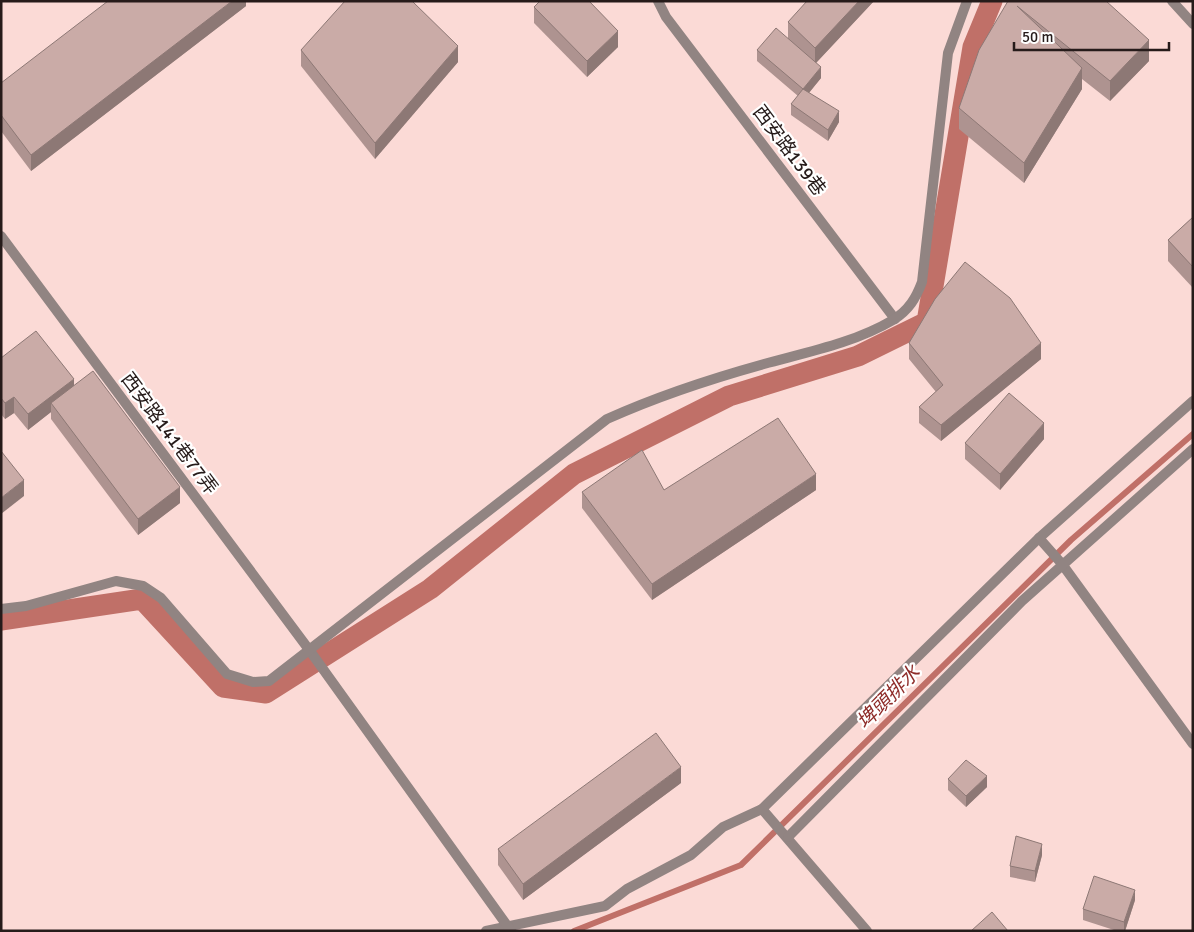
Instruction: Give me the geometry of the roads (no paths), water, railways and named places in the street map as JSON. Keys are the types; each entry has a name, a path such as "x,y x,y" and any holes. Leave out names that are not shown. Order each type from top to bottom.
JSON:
{"street":[{"name":"西安路139巷","path":"658,1 666,17 895,319"},
{"path":"1,609 26,606 116,581 143,586 161,598 227,674 253,682 269,680 310,651 607,419 645,402 717,377 859,337 895,319 914,302 922,282 948,53 967,1"},
{"path":"1172,1 1193,24"},
{"name":"西安路141巷77弄","path":"1,236 310,651 510,928"},
{"path":"486,931 510,928 605,906 627,889 691,855 723,827 762,809 1039,538 1193,401"},
{"path":"788,837 1022,601 1193,450"},
{"path":"1039,538 1062,564 1193,744"},
{"path":"762,809 788,837 866,931"}],"waterway":[{"path":"1,620 142,599 223,687 266,693 430,589 574,474 729,396 858,356 927,322 973,47 992,1"},
{"name":"埤頭排水","path":"574,931 741,865 1071,540 1193,434"}]}
